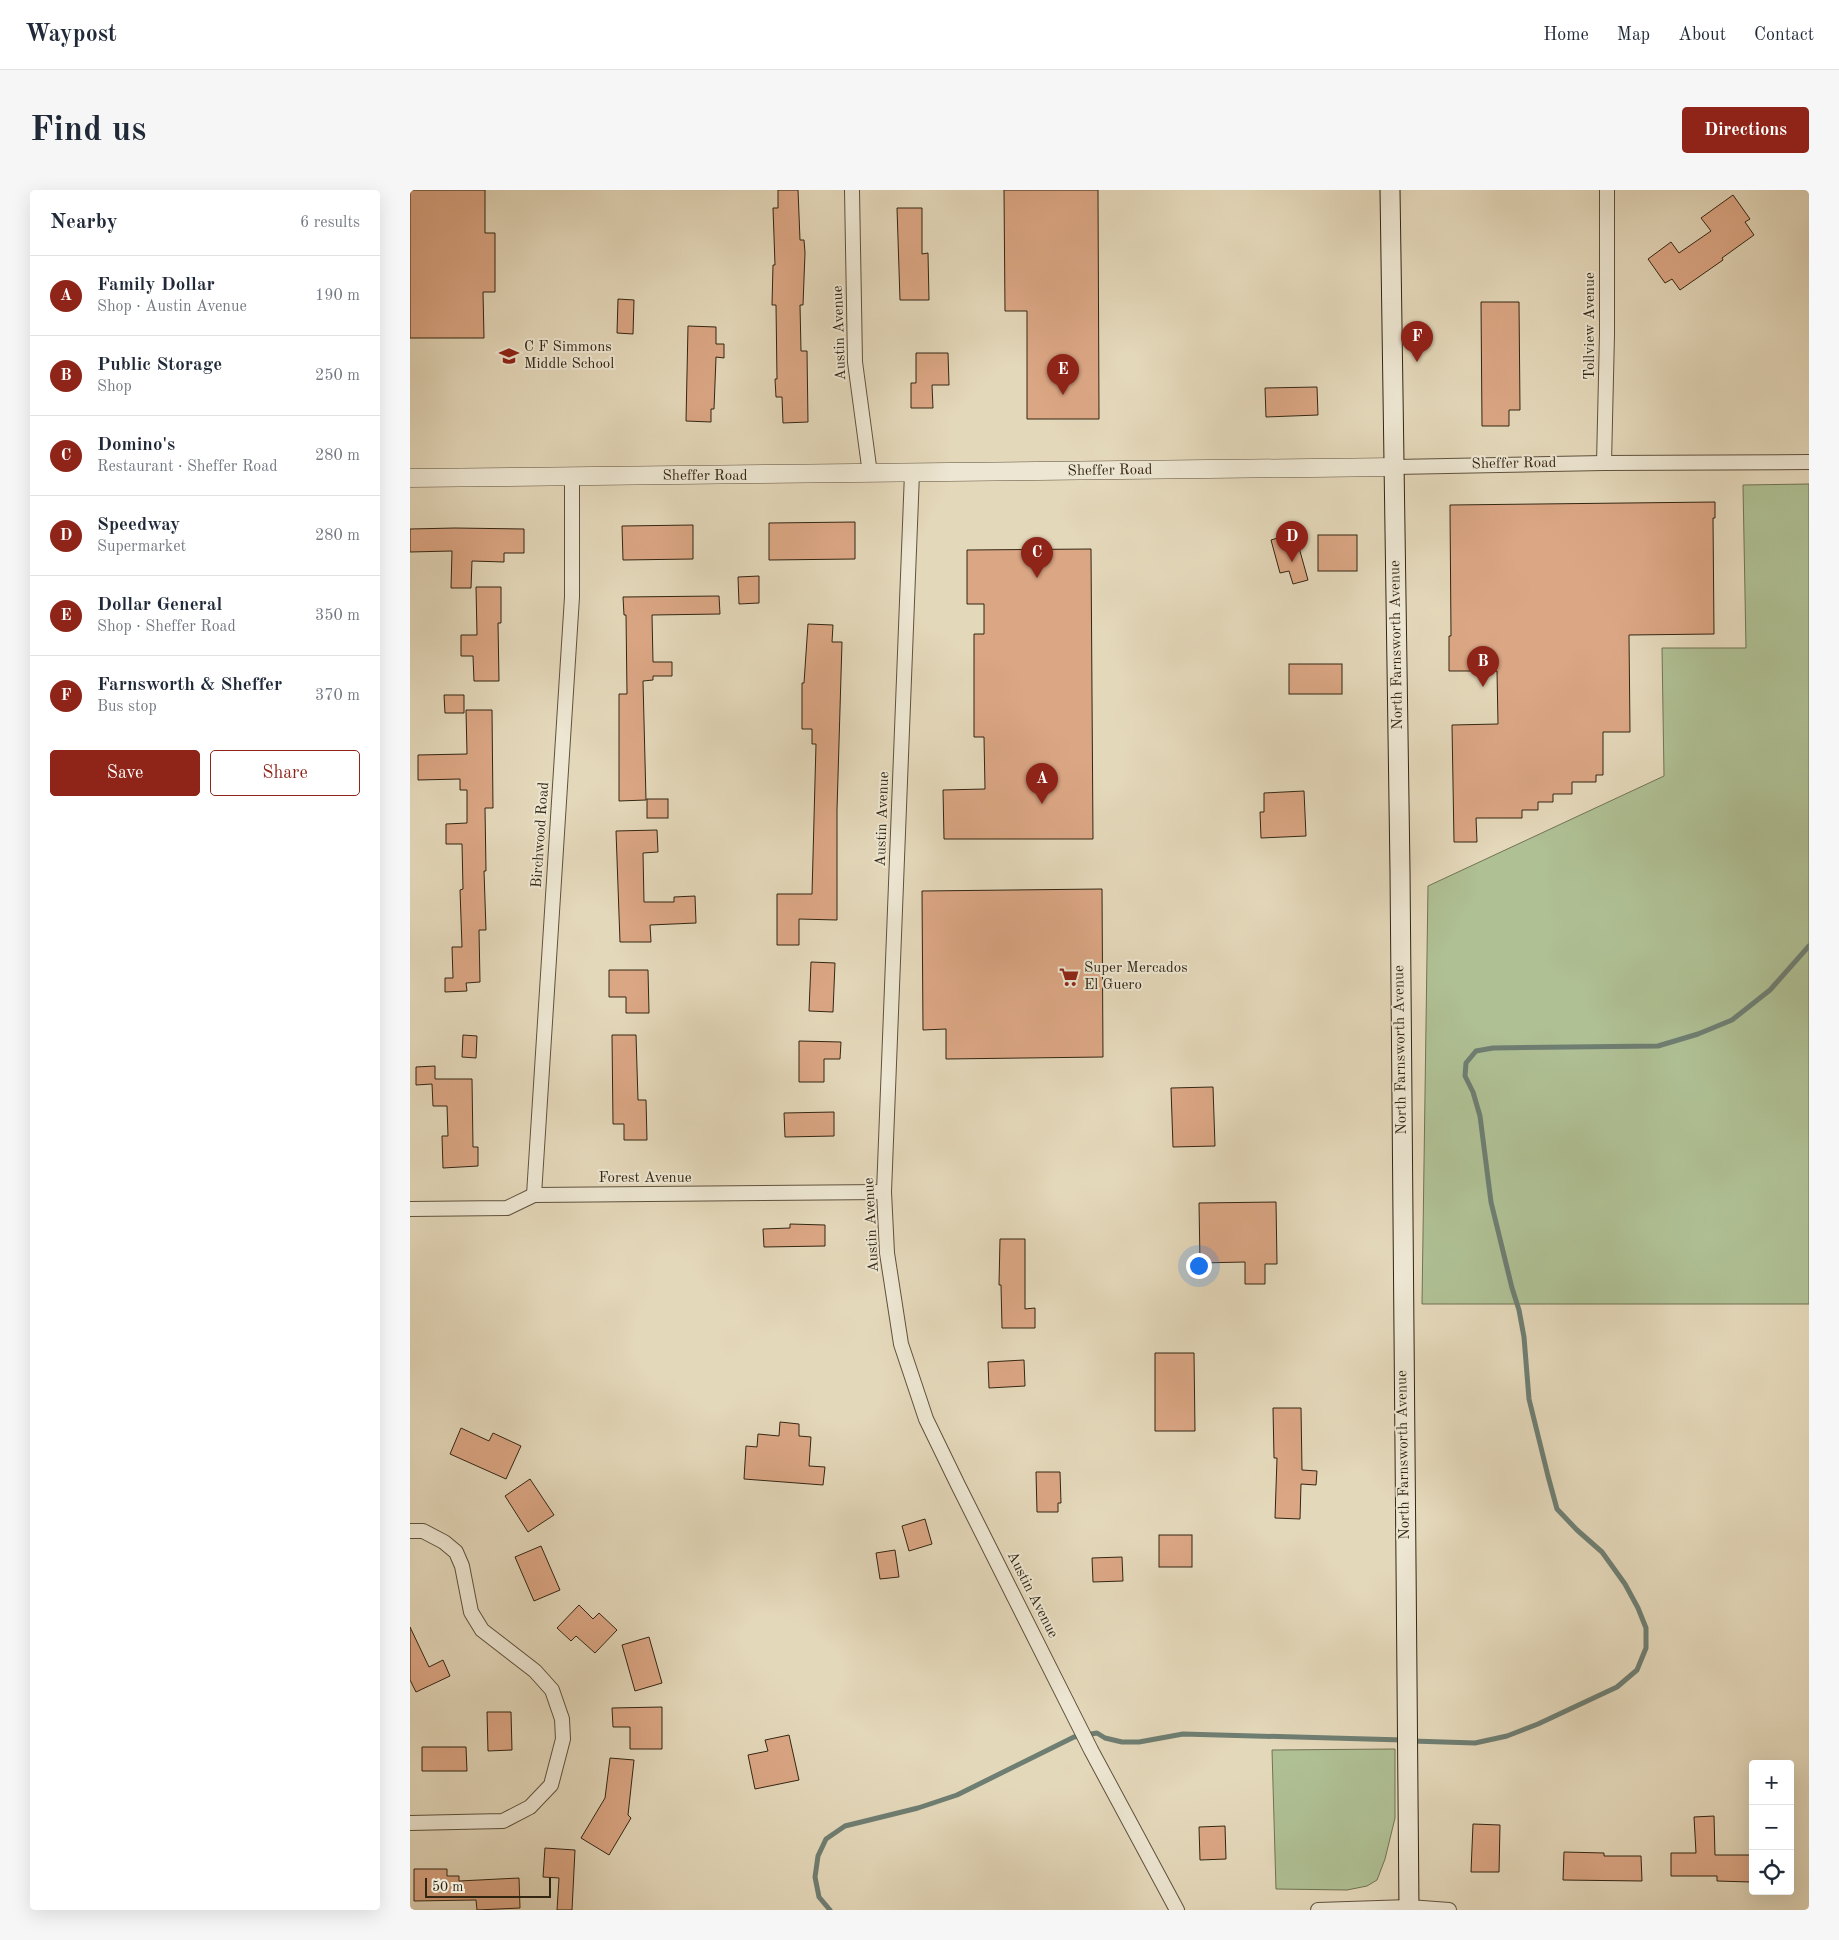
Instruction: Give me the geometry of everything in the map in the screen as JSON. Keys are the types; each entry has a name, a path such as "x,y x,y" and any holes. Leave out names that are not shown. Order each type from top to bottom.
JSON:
{"main road":[{"name":"North Farnsworth Avenue","path":"1390,190 1400,870 1409,1908"}],"street":[{"name":"Austin Avenue","path":"852,190 855,362 870,474"},
{"name":"Tollview Avenue","path":"1604,463 1607,334 1606,190"},
{"name":"Sheffer Road","path":"410,478 912,474 1604,463 1809,462"},
{"name":"Austin Avenue","path":"912,474 884,1192 887,1253 901,1344 926,1418 958,1485 1092,1750 1177,1910"},
{"name":"Birchwood Road","path":"534,1195 572,597 572,477"},
{"name":"Forest Avenue","path":"410,1209 506,1208 534,1195 884,1192"},
{"path":"410,1531 423,1531 444,1542 456,1552 462,1566 471,1612 482,1630 535,1671 552,1690 562,1719 563,1738 551,1785 530,1807 516,1815 503,1820 410,1823"},
{"path":"1318,1910 1409,1908 1449,1910"}],"green space":[{"path":"1809,484 1809,1304 1422,1304 1428,886 1664,776 1662,648 1746,648 1743,485"},
{"path":"1395,1749 1395,1818 1385,1859 1377,1880 1367,1886 1347,1890 1276,1889 1272,1750"}],"building":[{"path":"410,190 485,190 485,233 495,233 495,292 483,292 484,338 410,338"},
{"path":"778,190 798,190 800,240 804,240 805,253 803,305 800,305 801,351 807,351 808,422 783,423 782,397 776,397 776,305 772,305 773,265 775,265 773,208 778,208"},
{"path":"1004,190 1098,190 1099,419 1027,419 1027,311 1005,311"},
{"path":"1733,195 1750,219 1745,222 1754,235 1722,258 1723,260 1680,290 1672,279 1665,283 1648,259 1671,242 1679,253 1711,231 1701,218"},
{"path":"897,208 922,208 922,254 928,253 929,300 900,300"},
{"path":"618,299 634,300 633,334 617,333"},
{"path":"1481,302 1519,302 1520,410 1509,410 1509,426 1482,426"},
{"path":"688,326 716,327 716,344 724,344 724,358 716,357 714,409 711,409 711,422 686,421"},
{"path":"916,353 948,353 949,385 932,385 933,408 911,408 911,383 916,383"},
{"path":"1317,387 1318,415 1266,417 1265,388"},
{"path":"1715,502 1715,518 1713,518 1714,634 1629,635 1630,732 1603,732 1603,775 1596,775 1596,782 1572,782 1572,794 1553,794 1553,802 1538,802 1538,810 1522,810 1522,818 1476,818 1477,842 1454,842 1452,725 1498,724 1497,671 1449,671 1449,636 1451,636 1450,505"},
{"path":"855,522 855,559 769,560 769,523"},
{"path":"693,525 693,559 623,560 622,526"},
{"path":"410,529 524,529 524,553 504,553 504,562 472,561 471,588 451,588 452,551 410,552"},
{"path":"1295,533 1308,580 1293,584 1289,571 1280,573 1271,540"},
{"path":"1318,535 1357,535 1357,571 1318,571"},
{"path":"1091,549 1093,839 944,839 943,790 985,789 984,737 974,737 974,634 984,634 984,604 967,604 967,550"},
{"path":"759,576 759,603 739,604 738,577"},
{"path":"476,587 501,587 501,623 498,623 499,681 474,681 473,656 461,656 461,635 477,635"},
{"path":"719,596 720,614 652,615 653,662 672,662 672,676 653,676 653,680 643,681 646,800 619,801 619,694 627,694 626,615 624,615 623,597"},
{"path":"808,624 833,625 832,642 842,642 837,810 837,920 799,919 799,945 777,945 777,894 812,894 816,744 812,744 812,729 802,729 802,683 804,683"},
{"path":"1289,664 1342,664 1342,694 1289,694"},
{"path":"444,695 464,695 464,713 445,713"},
{"path":"466,710 492,710 493,808 485,808 486,871 484,871 486,930 479,930 480,982 466,983 467,991 445,992 445,978 453,978 452,947 462,947 460,890 463,889 462,844 446,844 446,824 467,823 467,790 460,790 460,779 418,780 418,755 467,754"},
{"path":"1304,791 1306,836 1261,838 1260,812 1264,812 1264,793"},
{"path":"647,799 668,799 668,818 647,818"},
{"path":"657,830 658,852 643,853 644,902 674,902 674,897 695,896 696,923 650,925 651,942 620,942 616,831"},
{"path":"1102,889 1103,1057 946,1059 946,1029 923,1030 922,891"},
{"path":"811,962 835,963 833,1012 809,1011"},
{"path":"609,970 648,970 649,1013 626,1013 626,997 609,997"},
{"path":"463,1035 477,1036 476,1058 462,1057"},
{"path":"612,1035 636,1035 638,1100 646,1100 647,1140 624,1140 624,1124 613,1124"},
{"path":"799,1041 841,1042 840,1059 824,1059 824,1082 799,1082"},
{"path":"435,1066 435,1079 472,1079 473,1147 478,1147 478,1166 443,1168 442,1136 448,1136 447,1106 433,1106 432,1084 416,1085 416,1067"},
{"path":"1213,1087 1215,1146 1173,1147 1171,1088"},
{"path":"834,1112 834,1136 785,1137 784,1113"},
{"path":"1276,1202 1277,1264 1265,1264 1265,1284 1245,1284 1245,1262 1200,1263 1199,1203"},
{"path":"790,1224 825,1225 825,1246 764,1247 763,1229 790,1228"},
{"path":"1000,1239 1025,1239 1025,1309 1035,1308 1035,1328 1002,1328 1001,1285 999,1285"},
{"path":"1155,1353 1194,1353 1195,1431 1155,1431"},
{"path":"1024,1360 1025,1386 989,1388 988,1362"},
{"path":"1273,1408 1301,1408 1302,1470 1317,1471 1316,1485 1301,1484 1300,1519 1275,1518 1277,1458 1274,1458"},
{"path":"780,1422 799,1424 799,1436 811,1437 809,1466 825,1467 823,1485 744,1479 746,1446 757,1447 758,1434 779,1436"},
{"path":"461,1428 489,1441 493,1433 521,1446 506,1479 450,1454"},
{"path":"1036,1472 1060,1472 1061,1503 1058,1503 1058,1512 1037,1512"},
{"path":"530,1479 554,1515 528,1532 505,1496"},
{"path":"925,1519 932,1544 909,1551 902,1526"},
{"path":"1159,1535 1192,1535 1192,1567 1159,1567"},
{"path":"541,1546 560,1590 534,1601 515,1557"},
{"path":"895,1550 899,1577 880,1579 876,1553"},
{"path":"1122,1557 1123,1581 1093,1582 1092,1558"},
{"path":"579,1605 593,1619 599,1613 617,1630 595,1653 576,1636 571,1641 557,1628"},
{"path":"410,1627 429,1667 443,1660 450,1676 416,1692 410,1680"},
{"path":"649,1637 662,1683 635,1691 622,1645"},
{"path":"662,1707 662,1749 630,1749 630,1727 613,1727 612,1708"},
{"path":"487,1712 511,1712 512,1750 488,1751"},
{"path":"789,1735 799,1780 755,1789 748,1755 768,1751 765,1740"},
{"path":"422,1747 466,1747 467,1771 422,1771"},
{"path":"610,1758 634,1760 628,1815 631,1818 609,1855 581,1838 605,1798"},
{"path":"1714,1816 1715,1855 1749,1855 1749,1882 1717,1881 1717,1876 1671,1876 1671,1853 1696,1853 1694,1817"},
{"path":"1473,1824 1500,1825 1499,1872 1471,1872"},
{"path":"1225,1826 1226,1859 1200,1860 1199,1827"},
{"path":"545,1848 575,1850 572,1910 557,1910 559,1878 543,1877"},
{"path":"1564,1852 1604,1853 1604,1856 1641,1856 1642,1881 1563,1880"},
{"path":"414,1869 447,1869 447,1876 459,1876 459,1881 519,1878 520,1908 477,1910 476,1900 414,1901"}],"waterway":[{"path":"1412,1741 1475,1743 1507,1736 1538,1724 1617,1687 1637,1670 1646,1648 1646,1628 1625,1584 1602,1552 1557,1509 1529,1399 1524,1337 1519,1310 1491,1202 1480,1116 1473,1092 1465,1076 1466,1063 1476,1051 1493,1048 1658,1046 1698,1034 1732,1020 1770,990 1809,946"},
{"path":"830,1910 819,1897 815,1877 818,1856 826,1839 845,1826 918,1808 957,1795 1074,1737 1097,1733 1105,1738 1122,1742 1139,1742 1183,1734 1403,1740"}],"place":[{"name":"C F Simmons Middle School","path":"509,356"},
{"name":"Farnsworth & Sheffer","path":"1417,362"},
{"name":"Dollar General","path":"1063,395"},
{"name":"Speedway","path":"1292,562"},
{"name":"Domino's","path":"1037,578"},
{"name":"Public Storage","path":"1483,687"},
{"name":"Family Dollar","path":"1042,804"},
{"name":"Super Mercados El Guero","path":"1069,977"}]}
